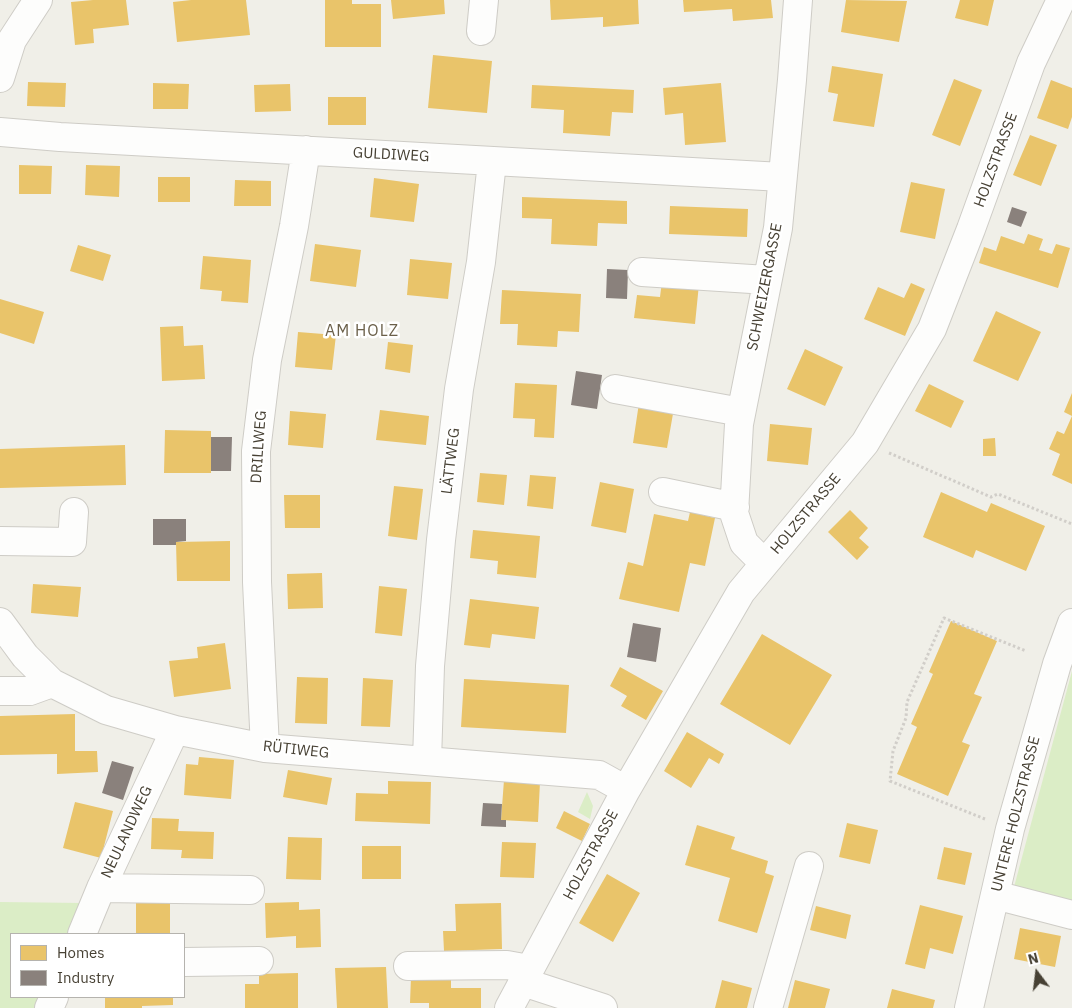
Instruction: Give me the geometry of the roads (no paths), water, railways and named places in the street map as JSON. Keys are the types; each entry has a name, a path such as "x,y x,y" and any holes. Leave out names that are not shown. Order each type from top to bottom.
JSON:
{"street":[{"path":"0,78 12,40 38,0"},
{"path":"481,31 484,0"},
{"name":"SCHWEIZERGASSE","path":"764,563 744,543 734,513 741,412 778,228 798,0"},
{"name":"HOLZSTRASSE","path":"509,1008 626,790 741,592 865,443 932,329 971,229 1031,63 1061,0"},
{"name":"GULDIWEG","path":"0,132 492,162 782,177"},
{"name":"DRILLWEG","path":"265,748 257,582 256,451 267,360 294,226 306,150"},
{"name":"LÄTTWEG","path":"427,761 430,666 441,540 459,389 481,262 492,162"},
{"path":"642,272 767,280"},
{"path":"615,389 741,412"},
{"path":"663,492 735,507"},
{"path":"0,541 72,542 74,512"},
{"name":"RÜTIWEG","path":"0,622 25,656 52,683 106,710 175,730 265,748 599,775 626,790"},
{"name":"UNTERE HOLZSTRASSE","path":"969,1008 1010,829 1054,672 1072,623"},
{"path":"0,692 30,691 52,683"},
{"name":"NEULANDWEG","path":"82,933 101,888 175,730"},
{"path":"768,1008 809,866"},
{"path":"101,888 250,890"},
{"path":"995,895 1072,915"},
{"path":"185,962 259,961"},
{"path":"408,966 507,965 603,1008"}],"district":[{"name":"AM HOLZ","path":"362,331"}]}
